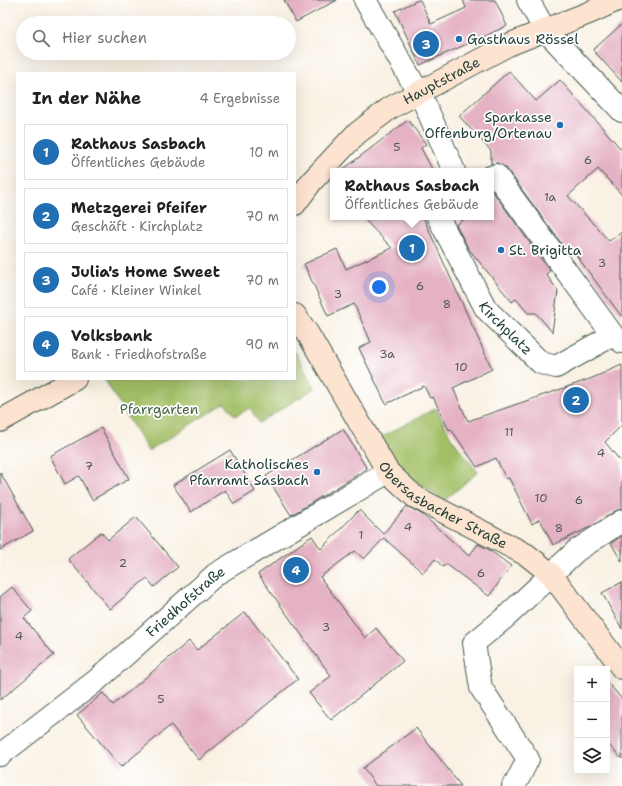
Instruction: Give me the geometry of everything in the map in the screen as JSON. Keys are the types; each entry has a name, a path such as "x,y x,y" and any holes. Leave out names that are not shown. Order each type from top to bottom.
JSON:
{"street":[{"path":"366,0 418,91 453,168"},
{"path":"528,0 545,30 622,112"},
{"name":"Hauptstraße","path":"296,203 312,181 355,135 390,108 418,91 508,45 617,0"},
{"name":"Kirchplatz","path":"440,220 486,309 541,363 556,367 617,338 496,175 494,175"},
{"name":"Obersasbacher Straße","path":"296,316 308,334 388,472 415,497 526,555 551,574 622,668"},
{"path":"0,421 73,380"},
{"name":"Friedhofstraße","path":"0,755 97,680 216,574 388,472"},
{"path":"512,786 516,783 528,759 480,688 474,644 507,616 576,551 622,521"}],"green space":[{"name":"Pfarrgarten","path":"296,353 315,388 259,423 250,408 235,416 225,403 148,451 105,380 296,380"},
{"path":"436,408 452,439 478,472 444,501 403,472 380,438"}],"building":[{"path":"284,0 337,0 296,22 296,16 293,16"},
{"path":"420,0 431,24 466,8 463,0 495,0 507,26 420,65 395,11"},
{"path":"622,24 622,82 593,50"},
{"path":"509,71 536,101 560,80 622,150 622,195 598,169 568,196 609,241 622,232 622,317 574,252 570,255 506,168 497,163 491,164 491,151 459,116"},
{"path":"408,120 426,144 421,148 431,168 345,168"},
{"name":"St. Brigitta","path":"494,193 550,271 546,274 558,291 552,332 536,313 528,313 516,299 512,302 468,248 456,225 463,220 494,220"},
{"path":"365,220 424,220 492,369 453,388 468,421 590,379 622,365 622,425 605,442 622,463 622,509 615,511 594,525 553,545 540,519 532,524 509,478 506,479 496,458 477,467 451,429 449,430 433,397 430,398 424,386 386,404 359,348 371,342 354,304 328,316 304,264 337,249 346,269 392,248"},
{"path":"101,428 129,479 92,500 79,476 65,484 50,456"},
{"name":"Katholisches Pfarramt Sasbach","path":"343,429 367,469 291,515 266,476"},
{"path":"230,450 255,491 234,504 225,490 191,512 173,485"},
{"path":"0,472 33,531 0,550"},
{"path":"407,506 423,515 469,556 478,544 488,549 511,566 489,596 446,564 443,567 435,559 423,573 384,538 364,559 355,551 320,577 365,638 376,628 403,661 331,720 309,693 331,676 258,574 312,536 321,549 359,510 383,534"},
{"path":"136,517 178,567 154,587 147,578 110,609 68,559 101,532 108,540"},
{"path":"622,536 622,562 611,543"},
{"path":"622,582 622,629 602,593"},
{"path":"12,587 32,611 24,618 54,655 0,700 0,597"},
{"path":"245,612 298,679 199,760 171,725 121,767 77,715 103,693 113,705 189,641 197,650"},
{"path":"610,685 622,699 622,759 610,746"},
{"path":"416,728 461,786 376,786 363,768"}],"place":[{"name":"Gasthaus Rössel","path":"459,39"},
{"name":"Julia's Home Sweet","path":"426,44"},
{"name":"Sparkasse Offenburg/Ortenau","path":"560,125"},
{"name":"Rathaus Sasbach","path":"412,248"},
{"name":"St. Brigitta","path":"501,250"},
{"name":"Metzgerei Pfeifer","path":"576,400"},
{"name":"Katholisches Pfarramt Sasbach","path":"317,472"},
{"name":"Volksbank","path":"296,570"}]}
